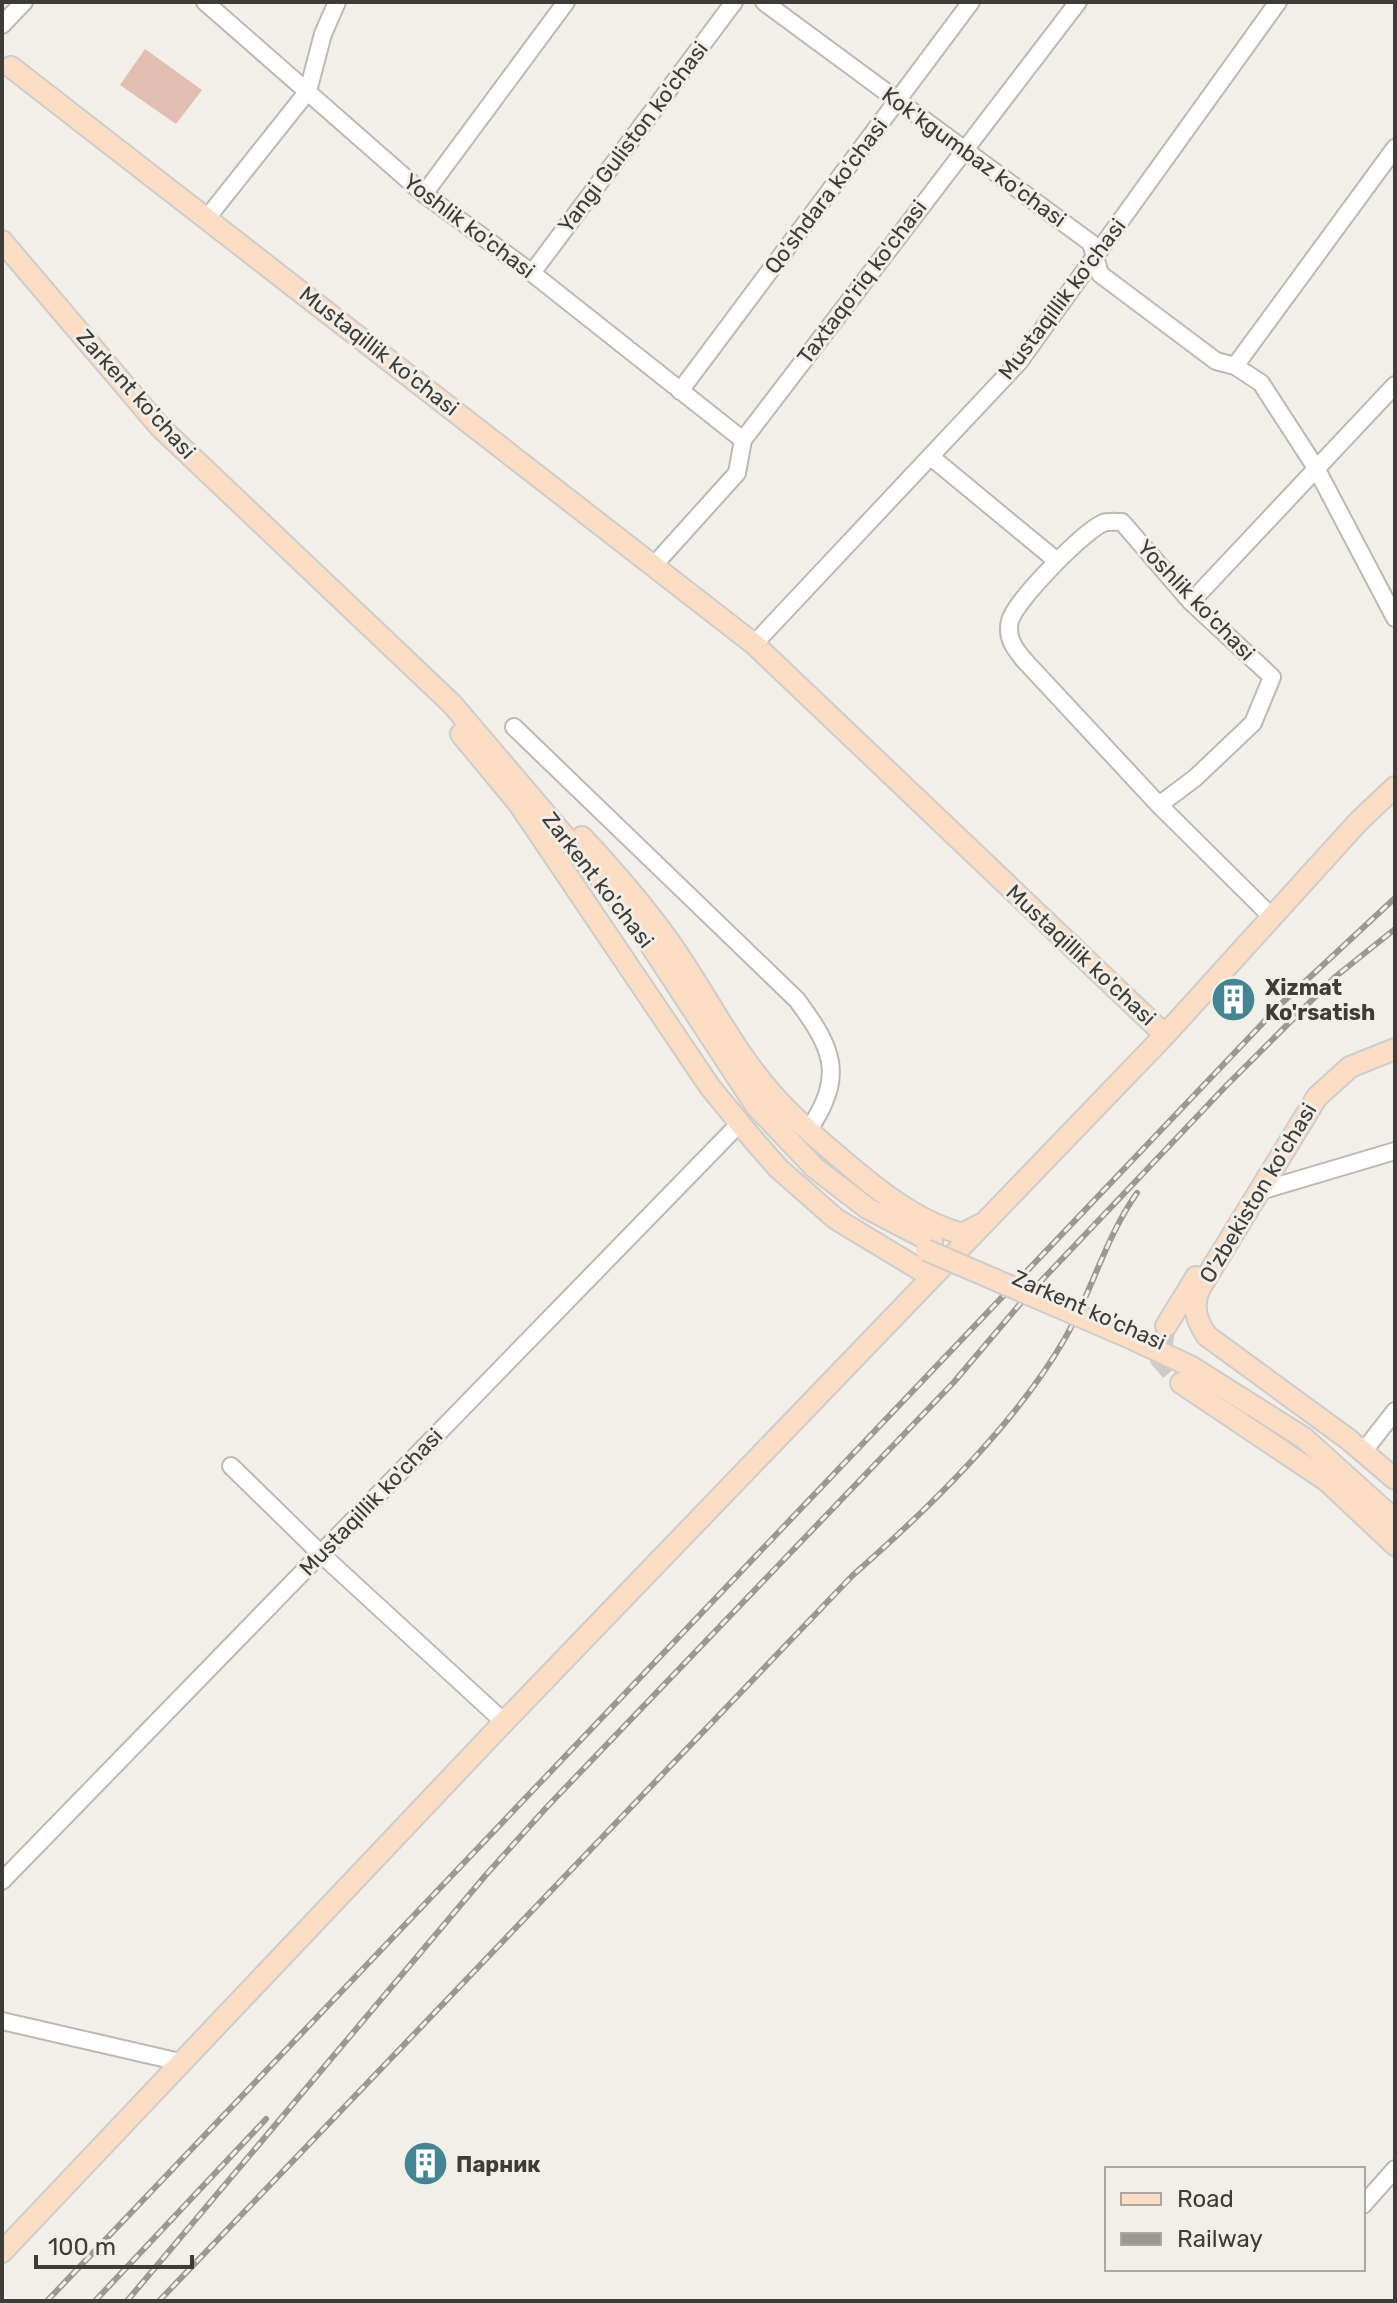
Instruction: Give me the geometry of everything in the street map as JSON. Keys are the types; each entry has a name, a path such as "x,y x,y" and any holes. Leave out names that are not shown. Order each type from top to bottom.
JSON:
{"main road":[{"name":"Mustaqillik ko'chasi","path":"5,65 655,564 754,644 1165,1035"},
{"name":"Zarkent ko'chasi","path":"2,241 160,427 451,711 629,912 756,1106 815,1168 856,1200 929,1246 1195,1357 1307,1434"},
{"name":"Zarkent ko'chasi","path":"2,258 151,436 451,711"},
{"path":"451,711 519,804 710,1087 778,1168 836,1219 932,1277"},
{"path":"451,711 626,885 672,944 730,1038 772,1094 808,1131 882,1193 943,1229 962,1234 987,1220"},
{"path":"2,2252 504,1722 1165,1035 1271,916 1395,787"},
{"name":"O'zbekiston ko'chasi","path":"1166,1326 1225,1233 1290,1117 1309,1092 1345,1060 1395,1038"},
{"name":"O'zbekiston ko'chasi","path":"1395,1049 1364,1059 1326,1086 1299,1121 1197,1295 1200,1325 1207,1336 1395,1479"},
{"path":"1181,1383 1327,1481 1395,1545"},
{"path":"1307,1434 1395,1505"},
{"path":"1307,1434 1395,1520"}],"street":[{"path":"2,25 24,2"},
{"name":"Yoshlik ko'chasi","path":"205,2 308,91 364,145 424,194 532,273 743,440"},
{"path":"207,218 308,91 323,34 337,2"},
{"path":"424,194 566,2"},
{"name":"Yangi Guliston ko'chasi","path":"532,273 734,2"},
{"name":"Kok'kgumbaz ko'chasi","path":"764,2 1091,243 1100,274 1216,361 1235,366 1261,383 1316,468 1395,618"},
{"name":"Qo'shdara ko'chasi","path":"680,391 971,2"},
{"name":"Taxtaqo'riq ko'chasi","path":"655,564 737,473 743,440 962,149 1078,2"},
{"name":"Mustaqillik ko'chasi","path":"754,644 1019,362 1278,2"},
{"path":"1235,366 1395,148"},
{"path":"1191,602 1395,385"},
{"path":"931,457 1057,561"},
{"name":"Yoshlik ko'chasi","path":"1159,805 1195,778 1253,723 1272,677 1191,602 1122,522 1104,523 1057,561 1016,609 1010,621 1009,636 1024,660 1159,805 1271,916"},
{"path":"514,727 797,1000 825,1039 831,1072 824,1108 808,1131"},
{"name":"Mustaqillik ko'chasi","path":"2,1881 740,1123"},
{"path":"1257,1192 1395,1151"},
{"path":"1363,1452 1395,1411"},
{"path":"231,1466 321,1554 504,1722"},
{"path":"2,2021 180,2062"},
{"path":"1365,2203 1395,2169"}],"shaded area":[{"path":"145,49 202,90 176,124 120,85"}],"tunnel":[{"path":"1166,1326 1160,1359 1181,1383"}],"railway":[{"path":"47,2301 1281,1004 1395,898"},
{"path":"127,2301 485,1876 546,1808 954,1382 1025,1298 1225,1087 1335,977 1395,929"},
{"path":"159,2301 853,1575 968,1465 1021,1403 1064,1340 1116,1228 1137,1193"},
{"path":"95,2301 266,2119"}],"place":[{"name":"Xizmat Ko'rsatish","path":"1234,1000"},
{"name":"Парник","path":"425,2164"}]}
